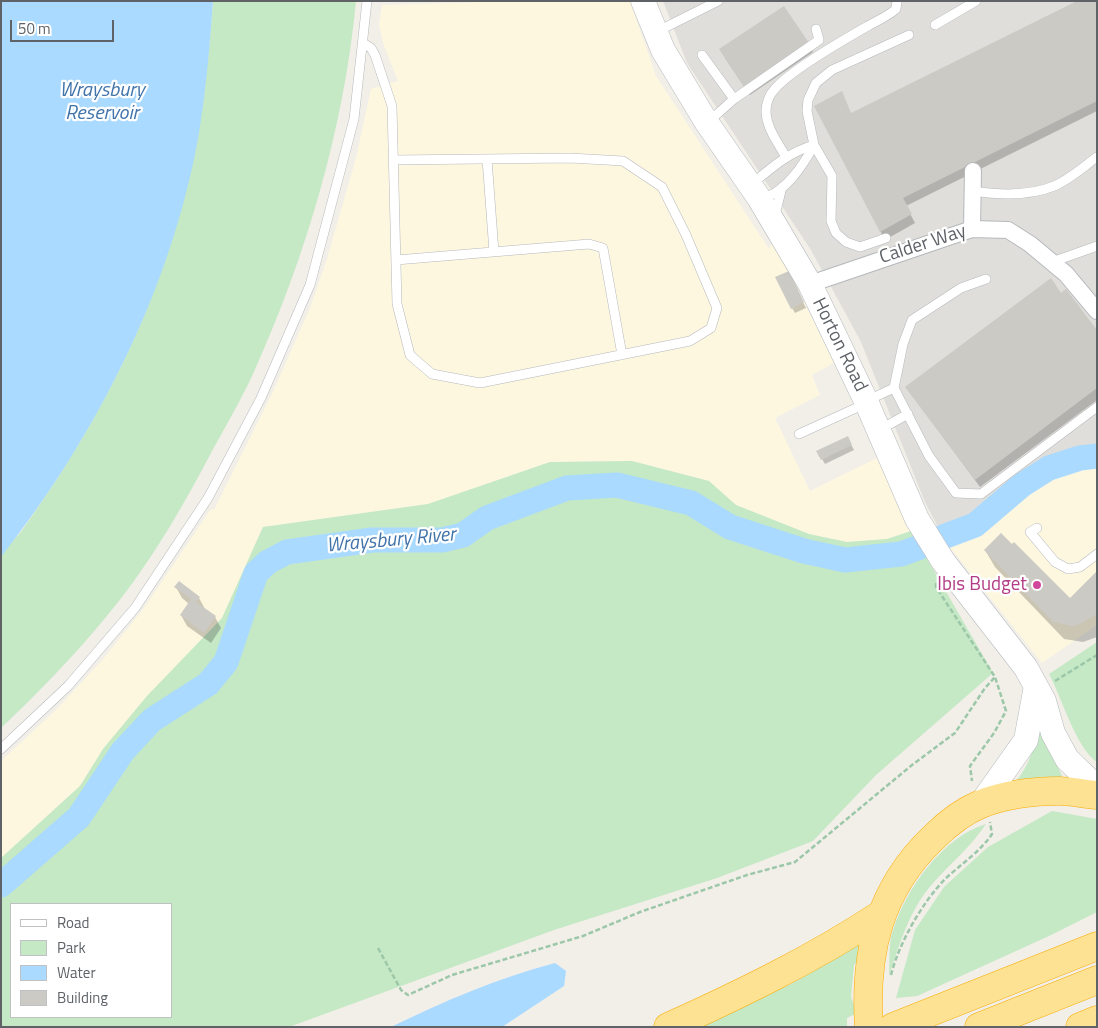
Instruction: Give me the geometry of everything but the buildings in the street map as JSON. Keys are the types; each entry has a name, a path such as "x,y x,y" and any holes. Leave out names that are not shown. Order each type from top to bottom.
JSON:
{"highway":[{"path":"868,1019 870,968 880,915 901,876 918,852 943,828 981,802 1018,794 1059,791 1097,795"},
{"path":"668,1027 735,997 849,935 880,915"},
{"path":"893,1027 1097,946"},
{"path":"979,1027 1097,980"},
{"path":"1080,1027 1097,1020"}],"street":[{"name":"Horton Road","path":"643,1 663,50 707,123 775,224 810,284 867,402 917,519 943,561 1026,668 1044,701 1053,733 1067,759 1097,788"},
{"path":"972,229 973,171"},
{"name":"Calder Way","path":"810,284 972,229 1008,230 1066,274 1097,311"},
{"path":"981,802 1026,740 1037,688"}],"lane":[{"path":"1,750 68,686 135,608 208,498 261,398 310,285 354,119 367,1"},
{"path":"656,32 718,1"},
{"path":"786,157 769,126 766,112 768,99 774,89 804,67 868,26 891,14 896,9 897,1"},
{"path":"935,25 976,1"},
{"path":"707,123 734,99 819,40 816,29"},
{"path":"886,238 860,247 840,238 831,221 832,176 814,145 807,111 811,91 816,83 839,66 909,35"},
{"path":"363,43 371,48 375,55 392,106 397,304 410,355 432,374 480,383 690,341 711,328 717,308 686,235 662,187 623,161 570,158 394,160"},
{"path":"702,55 734,99"},
{"path":"814,145 804,163 771,196 754,192 786,157 799,149 814,145"},
{"path":"973,191 991,194 1034,192 1056,186 1097,158"},
{"path":"487,159 494,252"},
{"path":"775,224 777,202 784,185"},
{"path":"396,260 589,244 603,248 622,355"},
{"path":"1052,262 1097,246"},
{"path":"986,279 961,288 912,320 903,344 894,388 929,456 956,493 982,494 1097,407"},
{"path":"799,434 894,388"},
{"path":"879,430 908,414"},
{"path":"1037,528 1030,532 1055,562 1068,569 1080,567 1097,554"}],"path":[{"path":"891,981 891,973 918,915 930,896 946,878 986,844 992,834 970,766 994,733 1006,710 995,677 936,586 936,571 943,561"},
{"path":"1037,688 1097,655"},
{"path":"378,948 401,990 408,995 452,975 583,936 683,897 795,862 912,765 956,733 985,688 995,677"}],"shaded area":[{"path":"519,1 630,1 656,76 769,249 772,243 789,271 834,363 812,375 820,395 775,418 810,491 877,458 911,531 887,539 847,542 809,534 736,505 709,481 632,461 550,462 428,504 263,527 222,618 147,696 103,749 80,786 1,858 1,761 57,709 104,658 144,608 211,509 214,510 272,394 310,308 327,259 356,158 371,89 398,81 383,43 379,25 382,5"},
{"path":"663,1 1097,1 1097,461 1073,465 1058,471 995,519 945,541 925,502 861,342 811,250 687,63"},
{"path":"1097,461 1097,625 1042,663 945,541 996,519 1058,471 1073,465"}],"green space":[{"path":"213,1 356,1 342,97 319,193 289,286 252,376 174,519 147,562 101,623 53,677 1,728 1,557 33,515 79,444 122,365 144,315 163,265 191,162 201,110"},
{"path":"632,461 709,481 736,505 809,534 847,542 887,539 911,531 993,673 876,775 813,841 717,878 554,930 289,1027 1,1027 1,858 80,786 103,749 147,696 222,618 263,527 428,504 550,462"},
{"path":"1097,642 1097,762 1082,746 1049,674"},
{"path":"1039,724 1062,776 1061,778 1017,780 1031,754"},
{"path":"1052,811 1097,819 1097,912 917,996 896,998 915,930 944,887 988,847"},
{"path":"986,824 967,848 934,882 918,903 897,951 889,976 891,935 899,914 917,882 928,866 955,840"},
{"path":"860,944 859,960 854,965 851,997 857,1013 847,1018 847,1027 700,1027 791,984"}],"water":[{"name":"Wraysbury Reservoir","path":"1,1 213,1 208,67 199,133 187,190 170,247 150,303 126,357 99,410 69,461 1,557"},
{"path":"555,963 566,971 564,986 502,1027 391,1027 471,991"}],"waterway":[{"name":"Wraysbury River","path":"943,537 975,525 1022,485 1049,468 1080,458 1097,456"},
{"name":"Wraysbury River","path":"1,885 79,817 123,751 152,720 208,684 226,662 256,573 268,562 287,552 372,540 442,540 463,535 487,518 567,488 617,485 691,503 730,527 804,551 845,560 901,554 920,547"}],"place":[{"name":"Ibis Budget","path":"1037,585"}]}
